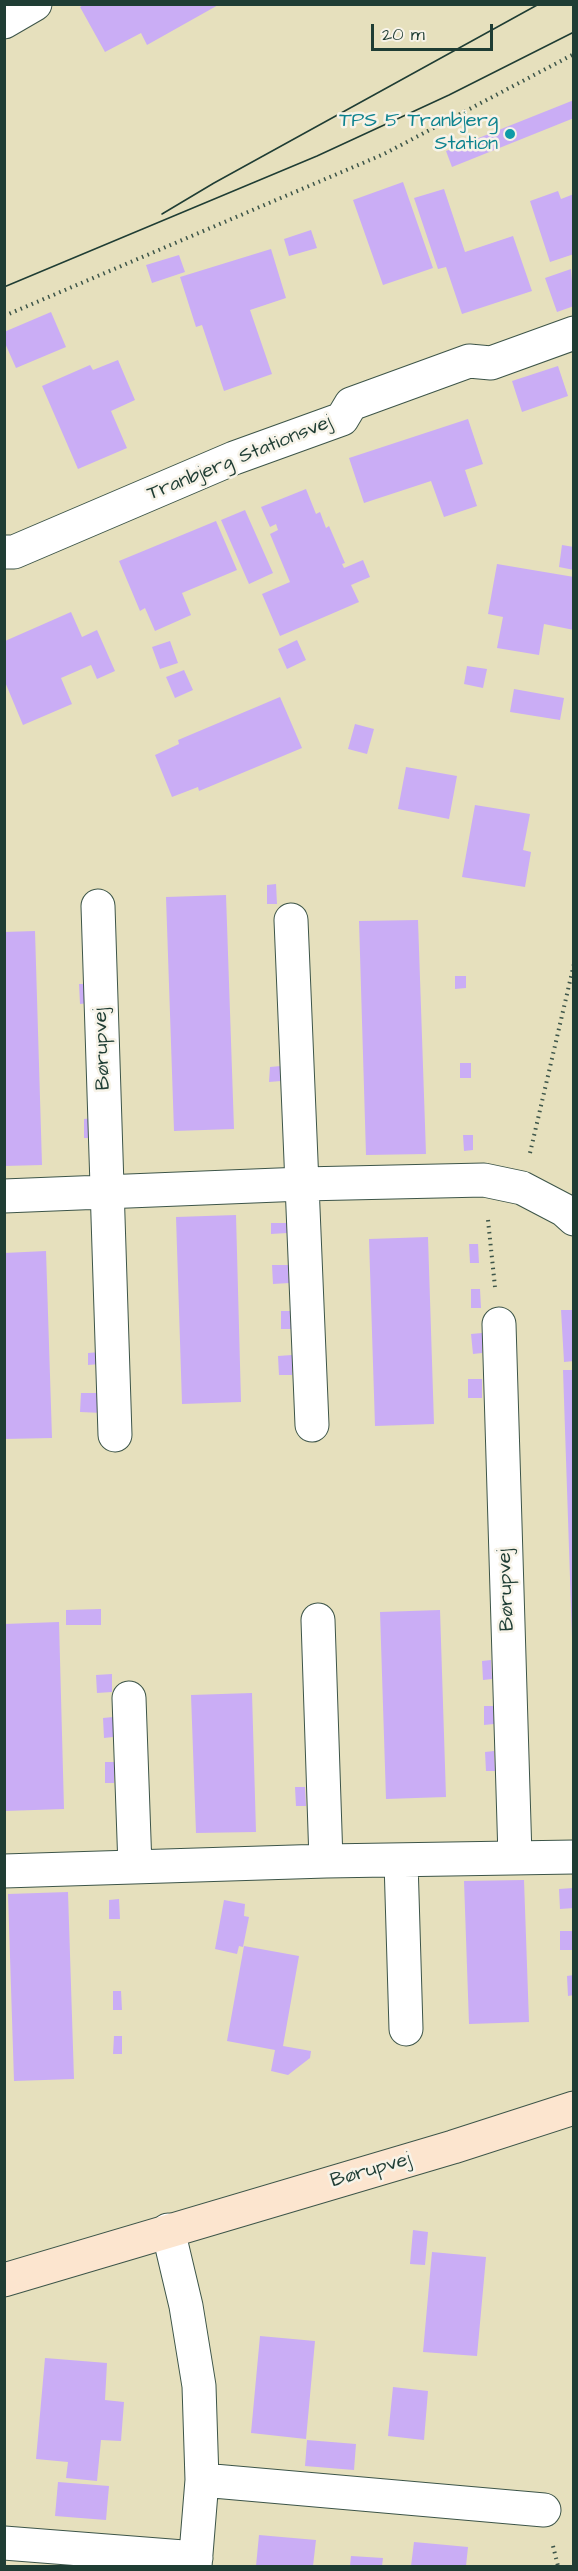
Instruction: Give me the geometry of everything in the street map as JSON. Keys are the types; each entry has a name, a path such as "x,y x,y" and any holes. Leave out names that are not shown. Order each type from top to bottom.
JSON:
{"street":[{"path":"4,22 35,4"},
{"name":"Tranbjerg Stationsvej","path":"4,552 14,552 224,462 342,419 351,404 469,361 491,363 573,333"},
{"name":"Børupvej","path":"98,906 115,1435"},
{"path":"291,920 312,1425"},
{"path":"4,1196 303,1184 484,1180 522,1188 564,1210 573,1219"},
{"name":"Børupvej","path":"499,1324 515,1857"},
{"path":"318,1620 326,1861"},
{"path":"129,1698 135,1867"},
{"path":"4,1871 326,1861 573,1857"},
{"path":"401,1861 406,2029"},
{"name":"Børupvej","path":"4,2280 453,2147 573,2108"},
{"path":"4,2542 196,2562 202,2480 199,2386 186,2306 168,2230"},
{"path":"202,2480 544,2511"}],"path":[{"path":"4,316 384,154 573,54"},
{"path":"522,1188 573,964"},
{"path":"484,1180 499,1324"}],"building":[{"path":"85,4 220,4 147,45 141,33 105,52 80,7"},
{"name":"TPS 5 Tranbjerg Station","path":"574,100 574,118 452,167 446,151"},
{"path":"403,182 433,268 383,285 353,200"},
{"path":"444,189 465,252 513,236 532,291 462,314 446,267 438,269 414,198"},
{"path":"558,191 561,199 574,194 574,254 550,262 530,201"},
{"path":"311,230 317,248 289,256 284,239"},
{"path":"271,249 286,298 250,310 272,374 224,391 202,325 196,327 180,277"},
{"path":"179,255 185,272 152,283 146,265"},
{"path":"571,269 574,306 557,312 545,278"},
{"path":"51,312 66,347 16,368 4,341 4,332"},
{"path":"118,360 135,400 111,411 127,448 78,469 42,386 90,365 93,370"},
{"path":"558,366 568,396 522,412 512,381"},
{"path":"468,419 483,464 465,470 477,506 444,517 431,481 364,503 349,458"},
{"path":"306,489 316,514 320,512 326,528 329,526 345,563 342,564 344,568 363,560 370,577 351,585 359,602 280,636 262,594 290,582 270,534 278,530 276,524 270,527 261,507"},
{"path":"245,510 273,573 249,584 221,520"},
{"path":"216,521 237,570 182,593 191,615 155,631 145,608 140,611 119,561"},
{"path":"562,545 574,547 574,570 559,567"},
{"path":"497,564 574,577 574,630 544,624 539,655 497,648 503,617 488,614"},
{"path":"71,612 82,637 97,630 115,671 97,679 91,665 61,678 72,704 23,725 5,682 5,641"},
{"path":"297,640 306,660 287,669 278,649"},
{"path":"170,641 178,663 160,669 152,647"},
{"path":"467,666 487,669 483,688 464,684"},
{"path":"184,670 193,690 175,698 166,677"},
{"path":"514,689 564,698 560,720 510,712"},
{"path":"280,697 302,748 199,791 198,787 172,797 155,755 179,744 178,740"},
{"path":"355,724 374,729 367,754 348,749"},
{"path":"406,767 457,776 449,819 398,809"},
{"path":"475,805 530,814 523,850 531,852 525,887 462,877"},
{"path":"276,884 277,904 267,904 267,885"},
{"path":"226,895 234,1129 174,1131 166,897"},
{"path":"418,920 426,1154 366,1155 359,921"},
{"path":"35,931 42,1165 4,1166 4,932"},
{"path":"455,976 466,976 466,988 455,989"},
{"path":"79,984 88,984 89,1003 80,1004"},
{"path":"460,1063 471,1063 471,1078 460,1078"},
{"path":"281,1066 281,1081 269,1082 270,1067"},
{"path":"94,1118 94,1138 84,1138 84,1119"},
{"path":"463,1135 473,1135 473,1150 464,1151"},
{"path":"236,1215 241,1402 182,1404 176,1217"},
{"path":"271,1223 287,1223 287,1233 271,1234"},
{"path":"428,1237 434,1424 375,1426 369,1239"},
{"path":"469,1244 478,1244 479,1263 470,1263"},
{"path":"46,1251 52,1438 4,1439 4,1253"},
{"path":"272,1265 288,1265 289,1283 273,1284"},
{"path":"471,1289 480,1289 481,1308 471,1308"},
{"path":"561,1310 574,1310 574,1361 564,1362"},
{"path":"281,1311 290,1311 291,1329 281,1329"},
{"path":"482,1333 482,1353 473,1354 471,1334"},
{"path":"100,1352 100,1364 88,1365 88,1353"},
{"path":"292,1355 292,1375 279,1375 278,1356"},
{"path":"563,1370 574,1370 574,1638 572,1638"},
{"path":"468,1379 482,1379 482,1398 468,1398"},
{"path":"81,1393 102,1393 103,1413 80,1412"},
{"path":"101,1609 101,1625 66,1625 66,1610"},
{"path":"440,1610 446,1797 386,1799 380,1612"},
{"path":"59,1622 64,1809 5,1811 4,1624"},
{"path":"491,1660 492,1679 483,1680 482,1661"},
{"path":"112,1674 112,1692 97,1693 96,1675"},
{"path":"252,1693 256,1832 196,1833 191,1695"},
{"path":"484,1706 493,1706 494,1724 484,1725"},
{"path":"113,1717 113,1737 104,1738 103,1718"},
{"path":"494,1751 495,1771 486,1771 485,1752"},
{"path":"105,1762 114,1762 114,1783 105,1783"},
{"path":"295,1787 305,1787 306,1806 296,1806"},
{"path":"524,1880 529,2022 469,2024 464,1881"},
{"path":"573,1888 574,1908 560,1909 559,1889"},
{"path":"68,1892 74,2079 14,2081 8,1894"},
{"path":"119,1899 120,1919 109,1919 109,1900"},
{"path":"224,1900 245,1904 244,1916 249,1917 243,1947 239,1946 237,1954 215,1949"},
{"path":"560,1931 574,1931 574,1950 560,1950"},
{"path":"244,1946 299,1956 283,2046 311,2051 310,2058 288,2075 271,2071 275,2050 227,2041"},
{"path":"574,1975 574,1995 568,1996 567,1976"},
{"path":"113,1991 121,1991 122,2010 113,2010"},
{"path":"114,2036 122,2036 122,2054 113,2054"},
{"path":"413,2230 428,2232 425,2265 410,2264"},
{"path":"432,2252 486,2257 477,2356 423,2352"},
{"path":"260,2336 315,2341 306,2439 251,2433"},
{"path":"45,2358 107,2363 105,2400 124,2402 121,2441 101,2440 97,2481 66,2478 68,2462 36,2459"},
{"path":"393,2387 428,2391 424,2440 388,2436"},
{"path":"307,2440 356,2444 354,2470 305,2466"},
{"path":"58,2482 109,2486 106,2520 55,2516"},
{"path":"259,2535 316,2540 313,2566 256,2566"},
{"path":"414,2542 468,2547 466,2566 411,2566"},
{"path":"351,2556 383,2558 382,2566 350,2566"}],"tram line":[{"path":"162,214 539,4"},
{"path":"4,287 317,156 449,95 574,32"}],"place":[{"name":"TPS 5 Tranbjerg Station","path":"510,134"}]}
